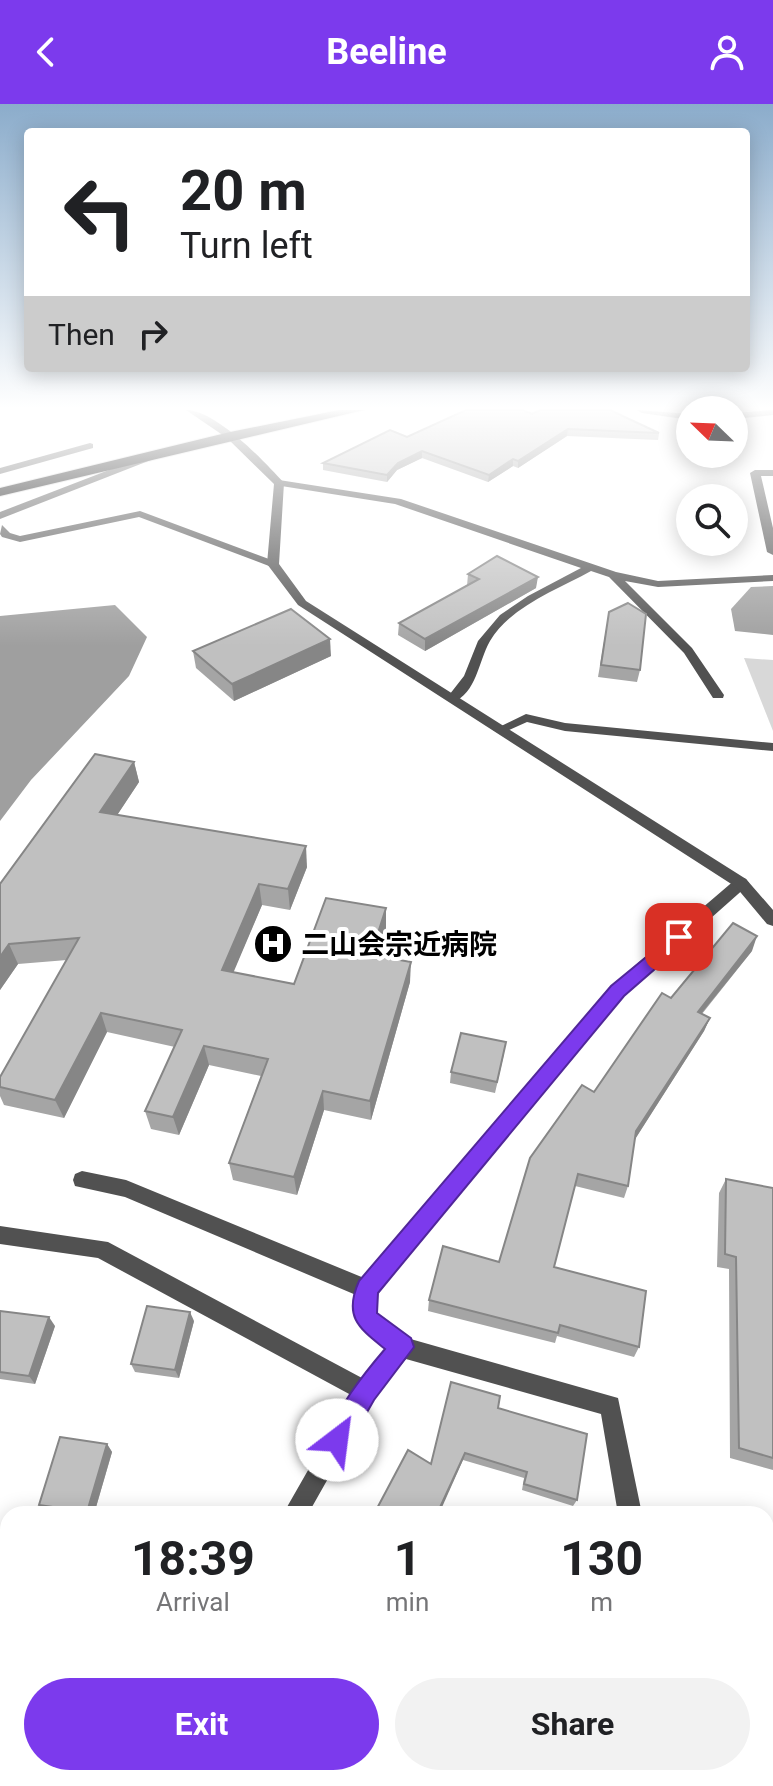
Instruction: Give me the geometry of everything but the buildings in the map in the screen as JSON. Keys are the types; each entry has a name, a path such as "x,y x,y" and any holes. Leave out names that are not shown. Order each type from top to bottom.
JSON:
{"street":[{"path":"81,488 1,522 6,535 20,539 140,514 273,564 302,603 741,883 773,920"},
{"path":"273,564 279,488"},
{"path":"315,488 397,501 613,575 658,584 773,578"},
{"path":"759,488 773,552"},
{"path":"452,699 470,682 484,641 502,619 590,567"},
{"path":"613,575 688,651 718,695"},
{"path":"500,730 526,718 565,727 773,747"},
{"path":"629,1506 610,1406 402,1347 365,1318 367,1289 617,991 741,883"},
{"path":"82,1180 126,1189 367,1289"},
{"path":"0,1235 101,1249 365,1391"},
{"path":"300,1506 365,1391 402,1347"}],"shaded area":[{"path":"773,586 773,635 735,631 731,609 751,587"},
{"path":"115,605 147,637 129,676 31,780 0,821 0,616"},
{"path":"744,658 773,660 773,731"}],"place":[{"name":"二山会宗近病院","path":"273,944"}],"route":[{"path":"337,1440 365,1391 402,1347 365,1318 367,1289 617,991 679,937"}]}
